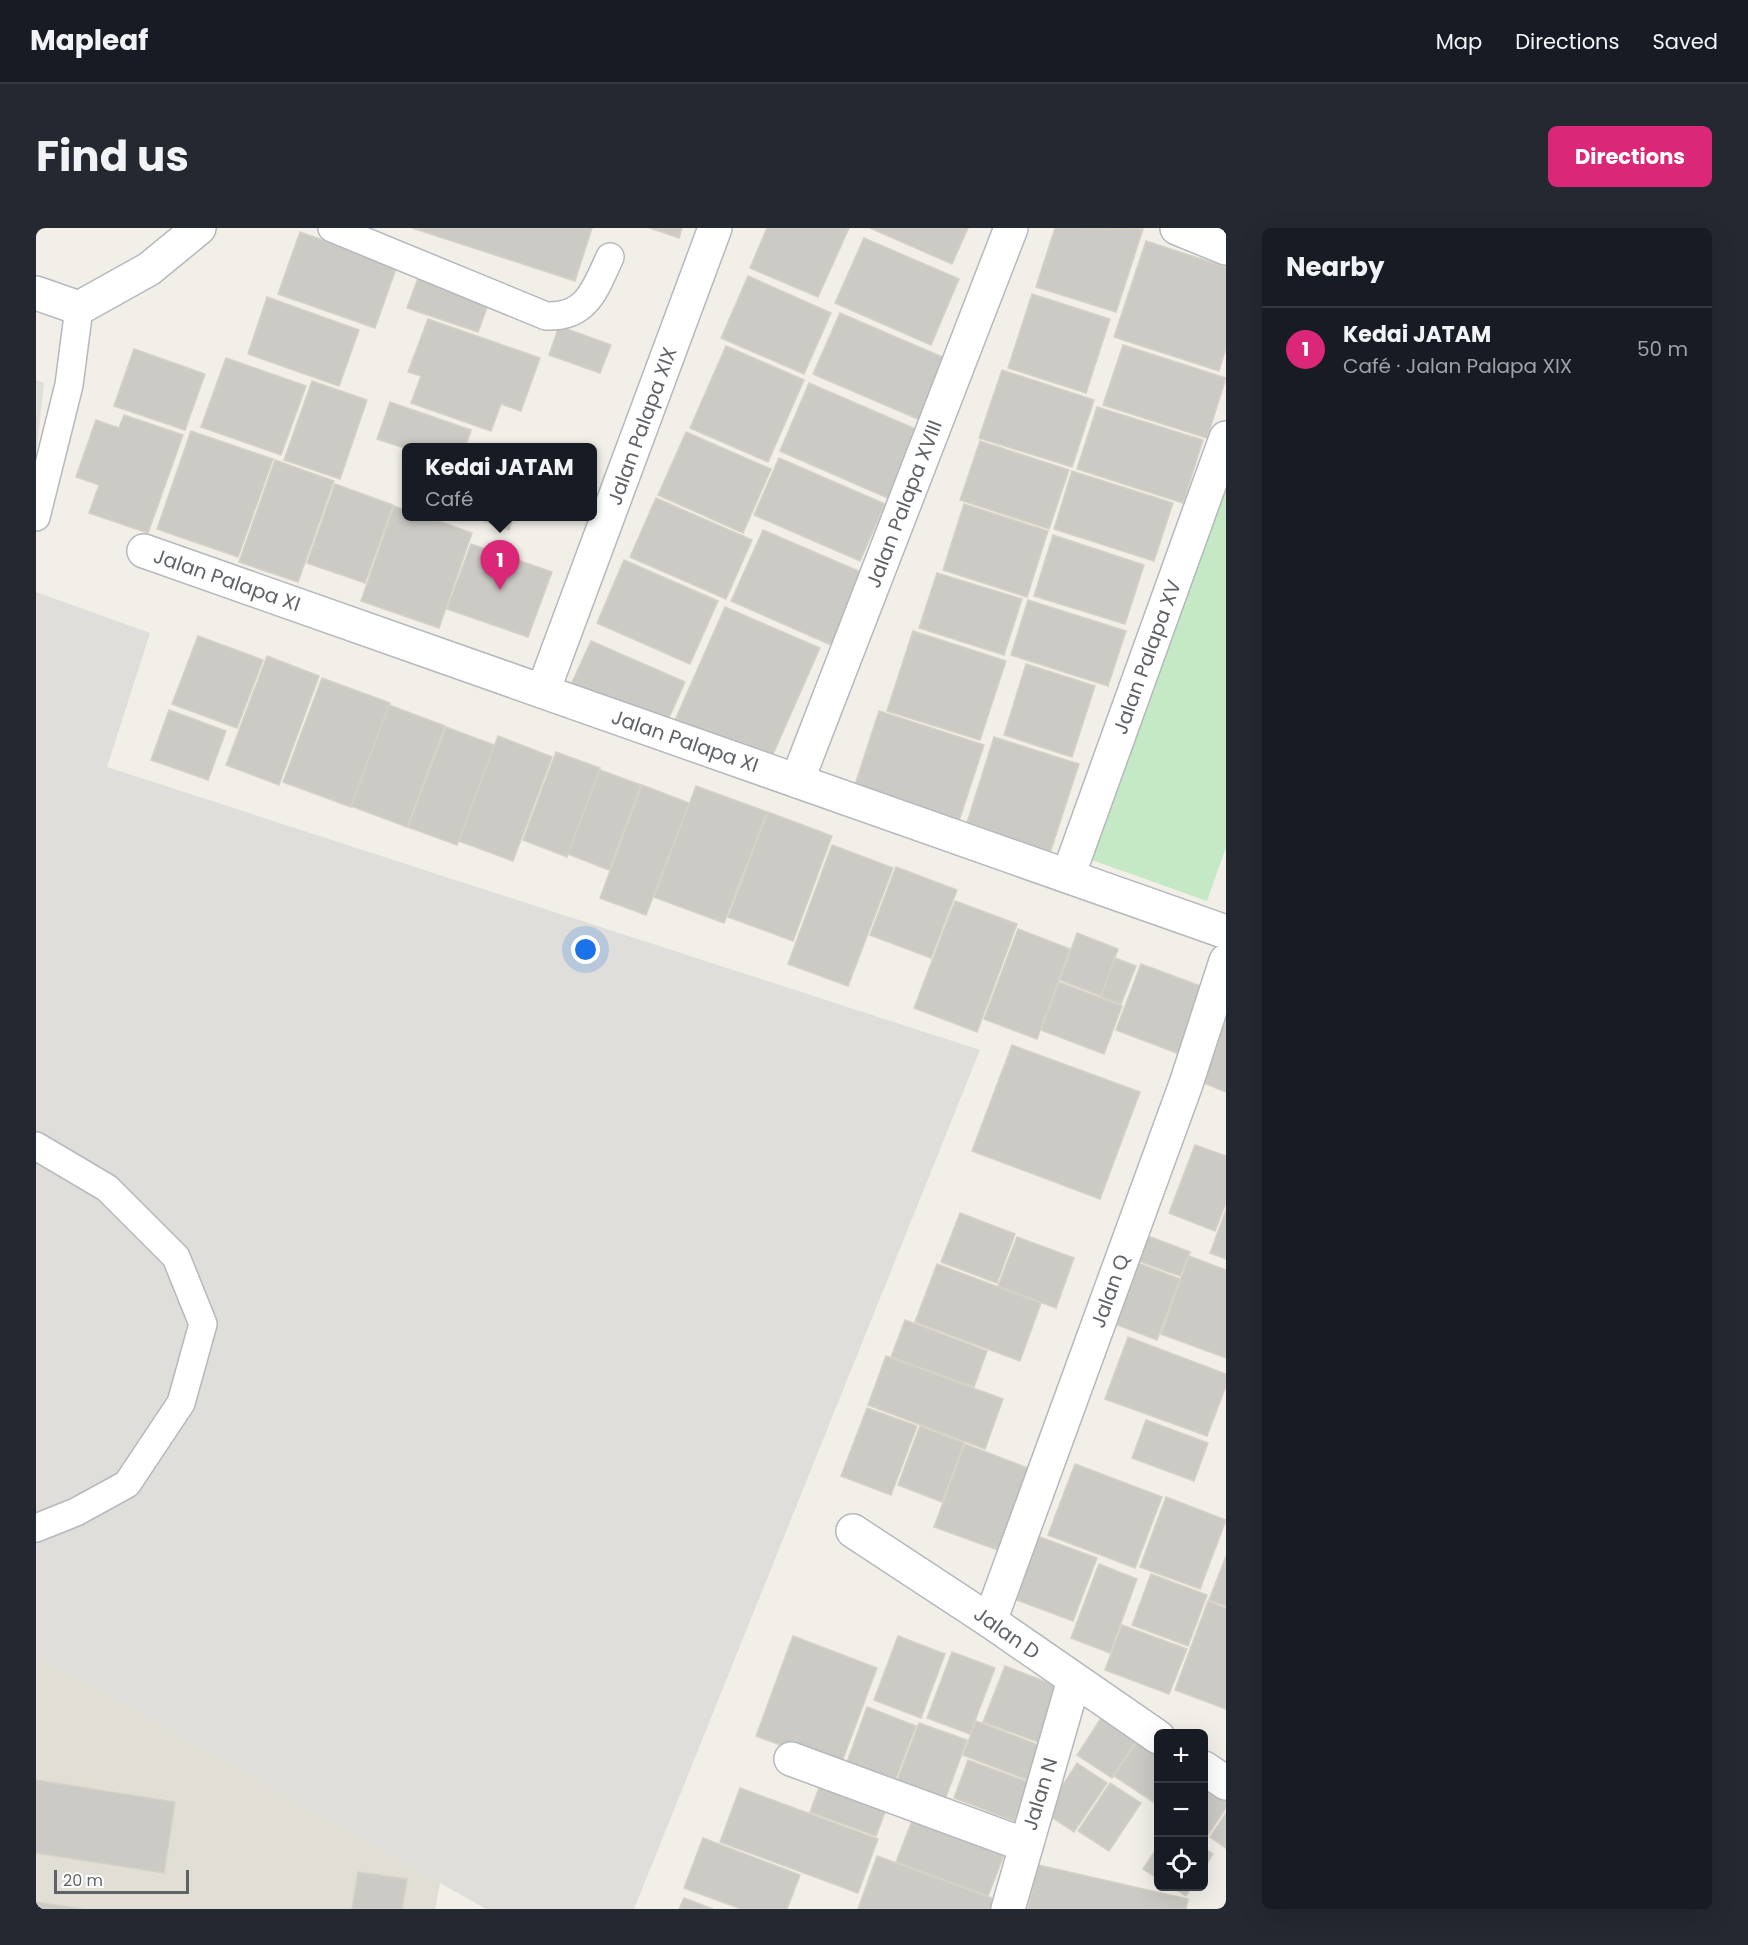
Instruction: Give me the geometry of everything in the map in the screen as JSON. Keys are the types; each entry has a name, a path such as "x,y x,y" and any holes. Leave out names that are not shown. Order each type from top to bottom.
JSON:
{"street":[{"path":"36,293 79,309 149,269 199,228"},
{"name":"Jalan Palapa XIX","path":"543,691 715,228"},
{"name":"Jalan Palapa XVIII","path":"797,781 1011,228"},
{"path":"1177,228 1226,248"},
{"name":"Jalan Palapa XV","path":"1068,876 1226,438"},
{"name":"Jalan Palapa XI","path":"144,551 1226,932"},
{"name":"Jalan Q","path":"990,1621 1186,1084 1226,961"},
{"name":"Jalan D","path":"854,1532 990,1621 1154,1734"},
{"name":"Jalan N","path":"1008,1909 1074,1680"},
{"path":"791,1759 1025,1845"},
{"path":"1208,1771 1226,1783"}],"lane":[{"path":"332,228 546,316 569,314 587,302 610,257"},
{"path":"36,517 69,385 79,309"},
{"path":"36,1146 107,1188 176,1257 203,1324 181,1403 127,1484 76,1512 36,1528"}],"shaded area":[{"path":"36,380 44,383 36,456"},
{"path":"36,592 150,633 107,767 980,1050 634,1909 486,1909 36,1654"},
{"path":"36,1654 440,1883 435,1909 36,1909"}],"green space":[{"path":"1226,489 1226,847 1207,901 1092,860"}],"building":[{"path":"412,228 592,228 575,281"},
{"path":"650,228 682,228 679,238"},
{"path":"767,228 849,228 818,297 750,268"},
{"path":"870,228 968,228 952,264"},
{"path":"1055,228 1143,229 1116,312 1036,287"},
{"path":"300,232 397,266 375,328 278,294"},
{"path":"864,238 959,279 931,345 835,303"},
{"path":"1146,241 1226,267 1226,348 1219,371 1114,337"},
{"path":"420,273 491,297 478,332 407,308"},
{"path":"748,276 831,313 804,374 721,338"},
{"path":"1032,294 1110,319 1086,393 1008,368"},
{"path":"267,297 359,330 339,386 248,354"},
{"path":"840,313 947,359 920,420 813,374"},
{"path":"428,319 540,358 521,411 501,404 491,431 411,403 421,376 408,372"},
{"path":"559,326 611,345 600,373 549,355"},
{"path":"1123,345 1226,378 1207,438 1103,405"},
{"path":"726,346 804,380 768,462 690,428"},
{"path":"134,349 205,374 185,430 114,406"},
{"path":"226,358 306,386 281,455 201,427"},
{"path":"1002,370 1094,400 1072,467 979,438"},
{"path":"312,381 367,400 340,479 284,460"},
{"path":"809,383 920,431 890,499 780,451"},
{"path":"390,402 471,430 467,443 402,443 402,447 377,439"},
{"path":"1097,407 1203,440 1183,503 1077,469"},
{"path":"124,415 183,435 148,533 89,513 99,485 76,477 96,420 119,428"},
{"path":"191,431 273,459 238,557 157,529"},
{"path":"686,432 771,469 743,533 658,495"},
{"path":"980,441 1069,470 1049,529 960,500"},
{"path":"779,458 885,504 860,561 754,515"},
{"path":"275,460 334,481 298,582 239,562"},
{"path":"1072,471 1173,503 1154,561 1054,529"},
{"path":"335,484 393,505 365,583 307,563"},
{"path":"656,498 752,540 726,599 630,557"},
{"path":"964,504 1048,531 1027,597 943,570"},
{"path":"394,506 402,509 402,521 438,521 472,533 439,628 361,601"},
{"path":"485,521 512,521 509,530"},
{"path":"763,530 863,573 831,645 731,601"},
{"path":"1053,535 1144,565 1125,624 1034,596"},
{"path":"471,544 552,572 528,637 447,609"},
{"path":"624,560 718,601 690,664 597,623"},
{"path":"937,573 1022,599 1004,655 919,628"},
{"path":"1028,600 1126,631 1108,686 1011,655"},
{"path":"725,607 820,648 770,761 675,720"},
{"path":"913,631 1006,661 980,740 887,711"},
{"path":"198,636 263,660 237,728 172,704"},
{"path":"591,641 685,682 663,731 569,689"},
{"path":"267,656 319,676 279,785 226,765"},
{"path":"1026,664 1095,686 1072,757 1004,735"},
{"path":"322,678 390,703 351,807 283,782"},
{"path":"389,705 445,726 407,827 351,806"},
{"path":"169,710 226,731 208,780 151,760"},
{"path":"879,711 984,745 959,821 854,788"},
{"path":"446,727 494,745 457,845 408,827"},
{"path":"498,736 552,757 513,861 459,841"},
{"path":"994,737 1079,764 1050,853 966,826"},
{"path":"556,752 600,768 567,857 523,840"},
{"path":"600,770 641,785 609,870 568,854"},
{"path":"642,785 689,803 646,915 600,898"},
{"path":"696,786 767,812 724,923 654,897"},
{"path":"768,812 832,836 793,941 728,917"},
{"path":"832,845 893,868 848,986 788,964"},
{"path":"896,867 957,890 931,958 870,935"},
{"path":"955,901 1017,924 977,1032 914,1008"},
{"path":"1018,929 1070,949 1037,1039 984,1019"},
{"path":"1077,933 1118,949 1101,996 1060,980"},
{"path":"1115,958 1136,966 1121,1004 1101,997"},
{"path":"1141,964 1214,991 1190,1058 1116,1030"},
{"path":"1059,982 1122,1006 1104,1054 1041,1030"},
{"path":"1226,1008 1226,1092 1199,1081"},
{"path":"1012,1045 1140,1092 1100,1199 972,1151"},
{"path":"1195,1145 1226,1156 1226,1203 1215,1231 1169,1213"},
{"path":"1226,1210 1226,1259 1210,1253"},
{"path":"960,1213 1015,1234 997,1283 941,1262"},
{"path":"1140,1233 1190,1252 1180,1276 1130,1258"},
{"path":"1017,1237 1074,1258 1056,1308 998,1286"},
{"path":"1189,1256 1226,1270 1226,1358 1161,1334"},
{"path":"1130,1260 1180,1279 1157,1340 1107,1321"},
{"path":"937,1264 1041,1303 1020,1361 915,1322"},
{"path":"905,1320 987,1351 974,1387 891,1357"},
{"path":"1128,1337 1226,1374 1226,1386 1207,1436 1105,1399"},
{"path":"886,1356 1003,1399 985,1449 868,1405"},
{"path":"867,1408 917,1426 891,1495 841,1476"},
{"path":"1146,1420 1208,1443 1194,1481 1132,1458"},
{"path":"920,1426 964,1443 942,1502 898,1485"},
{"path":"965,1444 1028,1468 998,1550 934,1527"},
{"path":"1075,1464 1162,1497 1135,1568 1048,1535"},
{"path":"1166,1497 1226,1520 1200,1589 1140,1567"},
{"path":"1037,1536 1097,1558 1073,1621 1014,1599"},
{"path":"1226,1556 1226,1606 1209,1600"},
{"path":"1099,1564 1137,1579 1110,1653 1071,1638"},
{"path":"1151,1574 1207,1595 1188,1646 1132,1625"},
{"path":"1208,1601 1226,1608 1226,1709 1175,1690"},
{"path":"1122,1625 1187,1649 1169,1694 1105,1670"},
{"path":"793,1636 877,1668 840,1767 756,1736"},
{"path":"898,1636 945,1654 921,1718 874,1700"},
{"path":"952,1652 995,1668 970,1734 927,1718"},
{"path":"1005,1666 1062,1688 1041,1743 983,1722"},
{"path":"867,1707 916,1726 894,1783 846,1765"},
{"path":"1105,1712 1140,1735 1112,1778 1077,1755"},
{"path":"976,1721 1049,1749 1036,1783 963,1755"},
{"path":"919,1723 967,1740 943,1805 895,1786"},
{"path":"1140,1737 1154,1746 1154,1802 1114,1776"},
{"path":"968,1760 1028,1782 1014,1821 954,1798"},
{"path":"1077,1763 1107,1783 1074,1832 1045,1813"},
{"path":"824,1774 890,1799 876,1836 810,1812"},
{"path":"36,1780 175,1802 164,1873 36,1853"},
{"path":"1110,1783 1141,1803 1109,1851 1078,1831"},
{"path":"1208,1784 1226,1796 1226,1808 1208,1835"},
{"path":"740,1788 878,1839 858,1893 720,1842"},
{"path":"917,1808 1009,1842 988,1896 896,1862"},
{"path":"1226,1813 1226,1848 1210,1837"},
{"path":"703,1838 800,1875 787,1909 741,1909 684,1888"},
{"path":"1208,1851 1213,1854 1208,1862"},
{"path":"1154,1852 1154,1876 1143,1869"},
{"path":"877,1856 1000,1901 997,1909 858,1909"},
{"path":"1038,1865 1188,1899 1186,1909 1028,1909"},
{"path":"358,1872 407,1879 402,1909 352,1909"},
{"path":"1178,1891 1189,1891 1186,1896"},
{"path":"684,1898 713,1909 679,1909"},
{"path":"36,1902 82,1909 36,1909"}],"place":[{"name":"Kedai JATAM","path":"500,590"}]}
